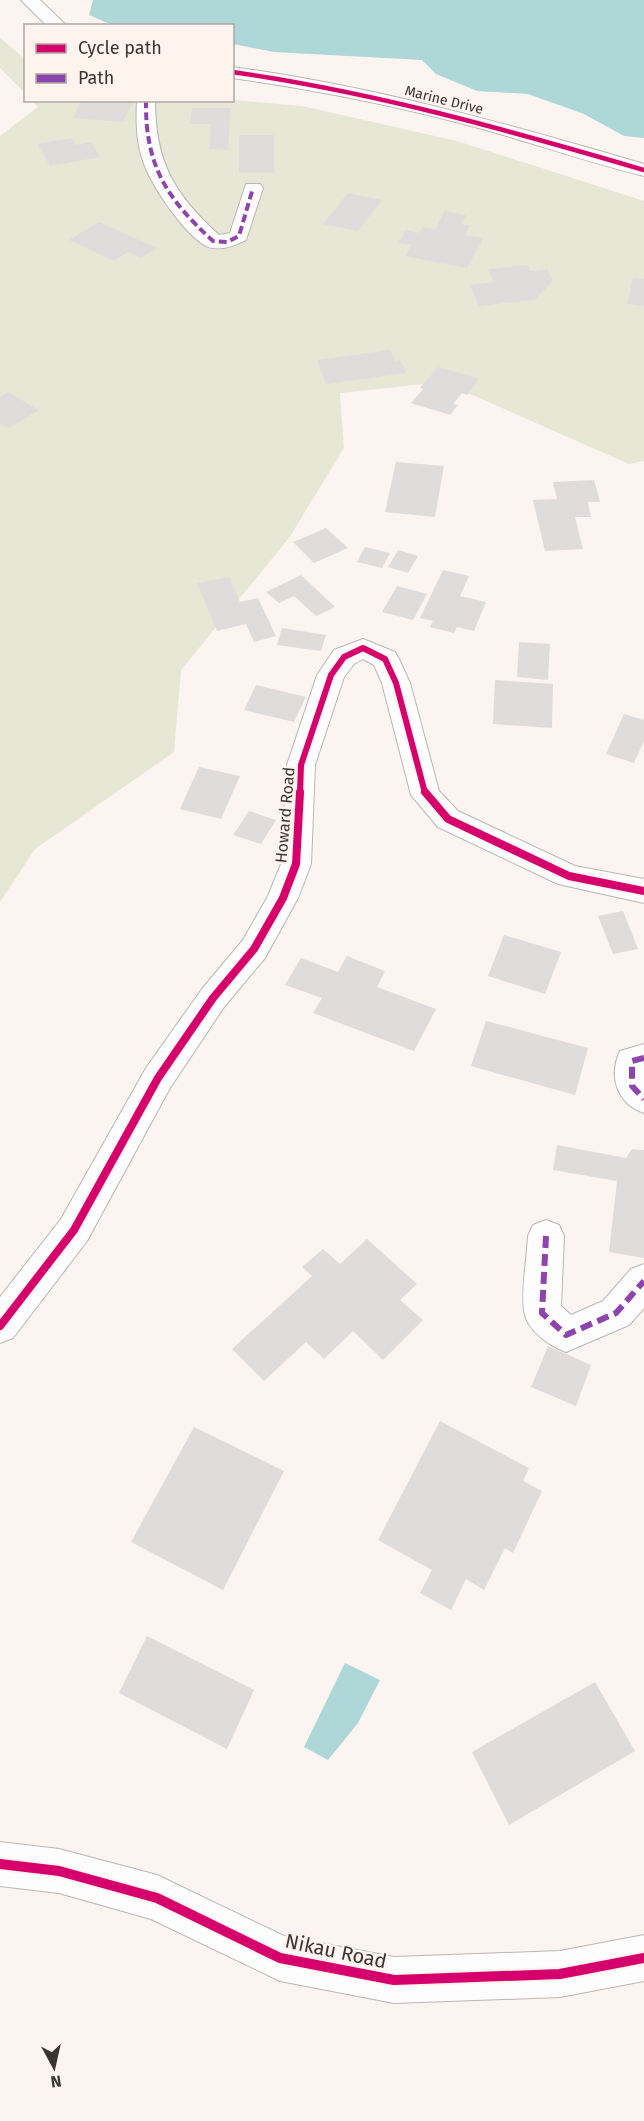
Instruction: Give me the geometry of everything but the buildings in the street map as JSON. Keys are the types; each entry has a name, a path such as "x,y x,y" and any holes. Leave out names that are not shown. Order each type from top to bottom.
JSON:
{"street":[{"path":"30,0 56,24"},
{"name":"Marine Drive","path":"234,72 327,87 430,109 644,170"},
{"path":"146,102 149,152 156,176 173,201 213,241 226,242 239,236 253,188"},
{"name":"Howard Road","path":"0,1326 74,1230 158,1078 213,998 254,949 283,898 296,864 301,765 331,675 344,657 363,648 386,659 396,683 426,795 448,819 568,876 644,891"},
{"path":"644,1058 632,1061 632,1086 644,1099"},
{"path":"546,1236 542,1313 566,1335 616,1313 644,1281"},
{"name":"Nikau Road","path":"0,1864 59,1870 157,1898 279,1958 394,1980 560,1974 644,1958"}],"green space":[{"path":"0,38 24,58 24,92 0,68"},
{"path":"234,100 302,106 457,141 644,201 644,461 629,464 443,382 340,393 344,448 289,538 181,670 174,752 35,849 0,902 0,136 38,107 34,102 234,102"}],"water":[{"path":"93,0 644,0 644,138 624,136 584,114 528,94 477,91 436,74 422,60 274,52 234,44 234,24 110,24 89,15"},
{"path":"345,1663 380,1680 358,1723 328,1760 304,1747"}],"marked path":[{"path":"146,102 148,143 160,180 182,211 213,241 227,242 239,236 253,188"},
{"path":"644,1058 632,1061 632,1086 644,1099"},
{"path":"546,1236 542,1313 566,1335 616,1313 644,1281"}],"cycle path":[{"path":"234,72 337,89 440,112 644,170"},
{"path":"0,1326 74,1230 158,1078 213,998 254,949 283,898 296,864 301,765 331,675 344,657 363,648 385,659 396,683 426,795 448,819 569,876 644,891"},
{"path":"0,1864 59,1871 157,1898 280,1958 394,1980 560,1974 644,1958"}]}
